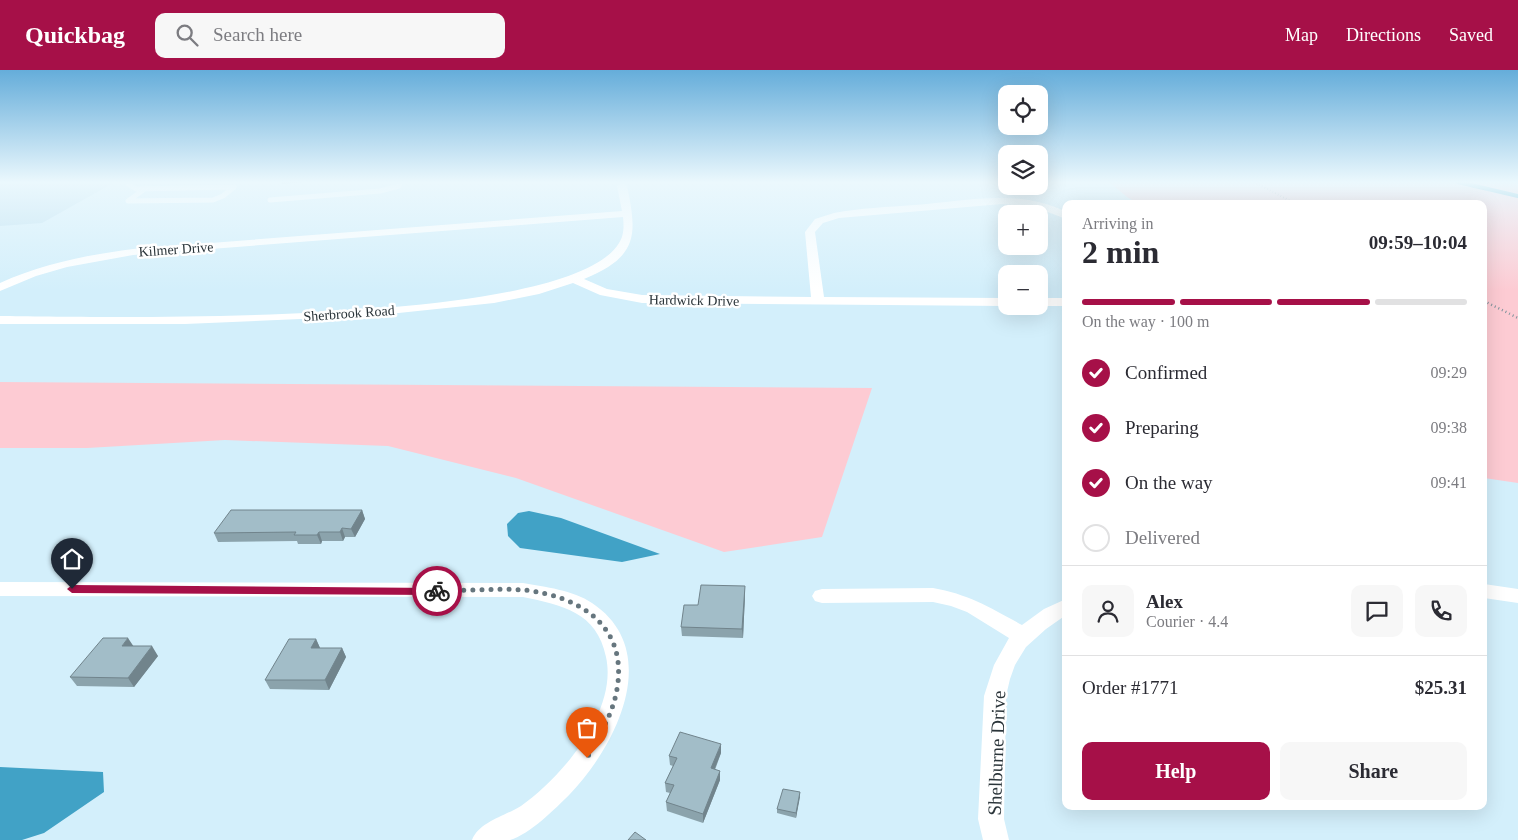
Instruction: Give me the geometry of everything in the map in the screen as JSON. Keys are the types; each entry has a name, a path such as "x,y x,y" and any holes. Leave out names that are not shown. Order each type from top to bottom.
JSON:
{"street":[{"name":"Kilmer Drive","path":"0,287 68,264 133,252 576,218"},
{"name":"Sherbrook Road","path":"0,320 212,320 366,312 502,298 534,291 573,279 591,271 618,252 625,243 628,234 627,218"},
{"path":"818,301 810,232 812,227 824,218"},
{"name":"Hardwick Drive","path":"573,279 604,292 642,299 998,302"},
{"path":"1048,302 1062,302"},
{"path":"0,589 523,590 556,596 585,608 602,624 616,644 619,665 617,689 607,721 587,758 539,807 485,840"},
{"path":"1487,592 1518,596"},
{"path":"822,596 933,595 974,607 1023,636"},
{"name":"Shelburne Drive","path":"996,840 991,818 996,696 999,679 1010,654 1023,636 1040,621 1062,608"}],"path":[{"path":"1487,302 1518,318"}],"shaded area":[{"path":"0,218 51,218 42,223 0,226"},
{"path":"1487,218 1518,218 1518,483 1487,478"},
{"path":"0,382 872,388 822,537 724,552 516,478 388,446 225,440 87,448 0,448"}],"water":[{"path":"529,511 561,518 660,554 622,562 520,548 508,536 507,524 518,513"},
{"path":"0,767 103,772 104,792 44,833 22,840 0,840"}],"building":[{"path":"231,510 362,510 351,529 342,528 340,532 319,532 317,535 294,535 296,532 214,533"},
{"path":"701,585 745,586 742,629 681,627 684,605 698,605"},
{"path":"103,638 128,638 122,646 152,646 128,678 70,677"},
{"path":"289,639 316,639 311,648 342,648 325,680 265,680"},
{"path":"680,732 721,744 711,768 720,771 703,814 666,802 674,785 665,783 677,758 669,756"},
{"path":"783,789 800,792 796,813 777,809"},
{"path":"635,832 646,840 628,840"}],"way so far":[{"path":"437,591 523,590 556,596 585,608 602,624 616,644 619,665 617,689 607,721 587,758"}],"route":[{"path":"72,589 437,591"}]}
